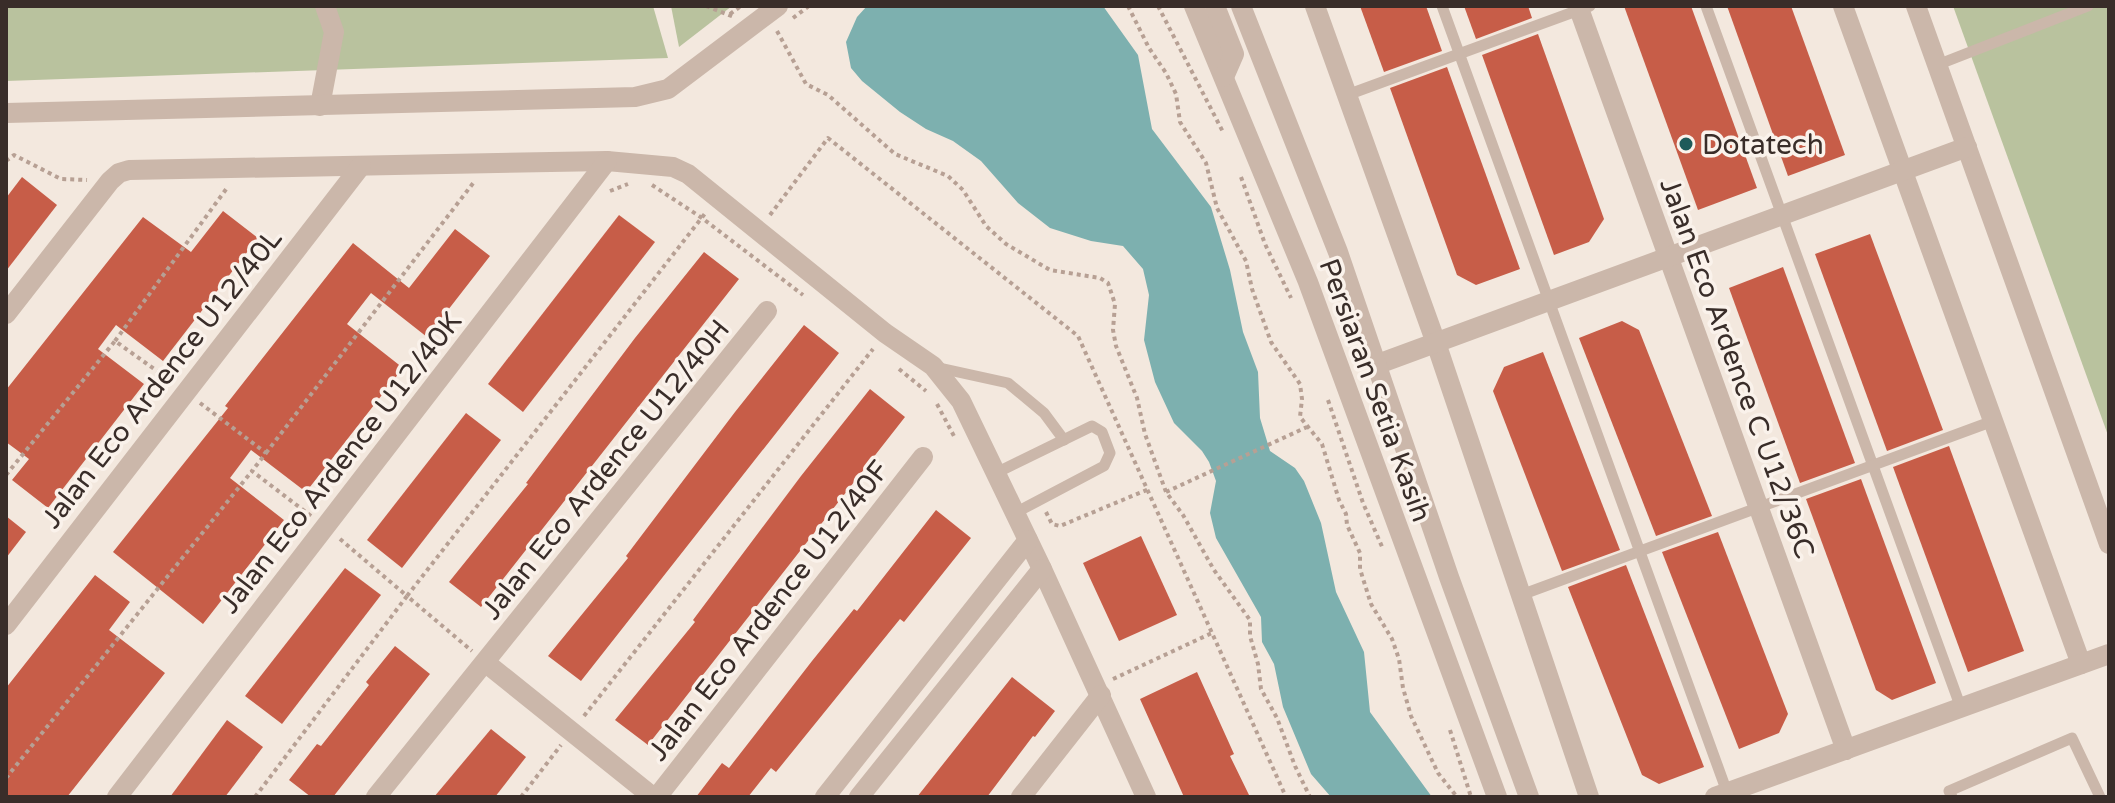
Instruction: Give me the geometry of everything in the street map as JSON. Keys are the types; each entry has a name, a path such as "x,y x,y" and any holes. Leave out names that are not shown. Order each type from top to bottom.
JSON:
{"street":[{"path":"320,106 334,32 325,6"},
{"path":"6,113 635,97 668,89 778,6"},
{"name":"Persiaran Setia Kasih","path":"1194,6 1308,282 1497,797"},
{"path":"1215,6 1234,54 1224,77"},
{"name":"Persiaran Setia Kasih","path":"1241,6 1338,252 1449,577 1529,797"},
{"path":"1315,6 1436,343 1589,797"},
{"path":"1843,6 2081,664"},
{"path":"1916,6 2109,544"},
{"name":"Jalan Eco Ardence C U12/36C","path":"1582,7 1668,257 1846,750"},
{"path":"1378,364 1967,147"},
{"path":"6,314 115,177 129,170 607,161 673,167 688,174 885,333 933,366 961,401 1146,797"},
{"name":"Jalan Eco Ardence U12/40K","path":"117,797 607,161"},
{"name":"Jalan Eco Ardence U12/40L","path":"6,625 361,166"},
{"name":"Jalan Eco Ardence U12/40H","path":"376,797 767,311"},
{"name":"Jalan Eco Ardence U12/40F","path":"655,797 923,457"},
{"path":"825,797 1028,540"},
{"path":"859,797 1042,569"},
{"path":"1721,795 2109,654"},
{"path":"486,663 655,797"},
{"path":"1021,797 1098,691"}],"lane":[{"path":"1442,6 1640,551 1721,795"},
{"path":"1706,6 1961,708"},
{"path":"1937,65 2088,6"},
{"path":"1347,95 1582,7"},
{"path":"933,366 1008,383 1044,413 1064,440"},
{"path":"1521,595 1993,421"},
{"path":"996,473 1092,426 1102,432 1110,453 1104,466 1015,513"},
{"path":"1952,797 1949,791 2072,738 2100,797"}],"path":[{"path":"729,14 741,6"},
{"path":"809,6 775,33 806,84 828,95 895,154 948,176 963,190 986,226 1028,259 1050,270 1100,278 1108,283 1115,304 1113,330 1116,346 1137,398 1145,434 1166,492 1183,515 1214,570 1250,620 1250,636 1261,689 1277,718 1310,797"},
{"path":"1128,6 1176,94 1180,122 1206,163 1217,208 1246,261 1252,289 1271,342 1300,384 1300,417 1322,444 1347,525 1360,553 1360,569 1371,604 1392,639 1399,659 1411,716 1438,773 1457,797"},
{"path":"1158,6 1225,136"},
{"path":"6,161 14,155 61,179 115,177"},
{"path":"6,778 252,471 488,163"},
{"path":"6,475 115,341 242,168"},
{"path":"1241,176 1265,244 1296,308"},
{"path":"591,182 607,192 634,181"},
{"path":"650,183 812,301"},
{"path":"255,797 407,596 717,199"},
{"path":"521,797 885,333"},
{"path":"115,341 266,453"},
{"path":"897,367 932,396 958,444"},
{"path":"1326,394 1363,503 1386,556"},
{"path":"1166,492 1307,427"},
{"path":"252,471 325,527 486,663"},
{"path":"1040,500 1052,524 1060,526 1149,489"},
{"path":"1098,691 1212,633"},
{"path":"1448,726 1471,797"}],"green space":[{"path":"6,6 653,6 668,58 6,81"},
{"path":"671,6 732,6 679,47"},
{"path":"1953,6 2109,6 2109,438"}],"water":[{"path":"867,6 1103,6 1138,55 1152,129 1211,207 1230,270 1243,332 1258,372 1260,418 1270,451 1295,468 1304,481 1321,523 1336,592 1364,652 1370,712 1432,797 1331,797 1311,774 1283,707 1274,664 1262,642 1261,617 1216,538 1210,513 1216,481 1209,462 1174,423 1155,382 1144,340 1149,295 1143,269 1123,246 1091,241 1050,228 1018,203 981,161 953,141 926,129 900,112 862,81 851,68 846,42 857,17"}],"building":[{"path":"1360,6 1426,6 1442,51 1384,72"},
{"path":"1464,6 1528,6 1532,18 1476,39"},
{"path":"1624,6 1691,6 1757,188 1698,210"},
{"path":"1727,6 1791,6 1845,155 1788,176"},
{"path":"1538,34 1604,219 1589,242 1554,255 1482,55"},
{"path":"1447,67 1520,269 1476,285 1457,275 1390,88"},
{"path":"22,177 57,205 6,271 6,198"},
{"path":"223,211 258,238 163,361 116,325 98,349 144,384 48,508 12,480 29,459 6,442 6,390 143,217 191,252"},
{"path":"619,215 655,242 523,412 488,384"},
{"path":"455,229 490,256 427,337 371,293 347,324 403,368 306,492 251,450 230,478 284,520 203,624 113,552 228,408 225,406 353,243 409,288"},
{"path":"1870,234 1943,430 1887,451 1815,254"},
{"path":"704,252 739,279 481,607 449,582 528,484 635,338"},
{"path":"1783,267 1855,463 1800,483 1729,288"},
{"path":"1622,321 1639,330 1712,516 1656,536 1579,338"},
{"path":"804,325 839,353 581,681 548,656 628,558 626,556"},
{"path":"1543,352 1620,550 1562,571 1493,391 1504,367"},
{"path":"870,389 905,417 648,745 615,720 695,622 693,620 801,476"},
{"path":"466,413 501,440 402,568 367,540"},
{"path":"1949,446 2024,651 1968,672 1893,467"},
{"path":"1861,479 1936,683 1892,700 1876,690 1806,499"},
{"path":"936,510 971,538 904,622 900,619 776,772 771,768 748,797 696,797 722,763 729,768"},
{"path":"6,516 26,532 6,558"},
{"path":"1718,532 1788,714 1779,733 1739,749 1662,552"},
{"path":"1141,536 1177,615 1119,641 1083,563"},
{"path":"1626,565 1704,767 1659,784 1642,775 1568,587"},
{"path":"345,568 381,595 282,724 245,696"},
{"path":"95,575 130,602 109,630 165,673 67,797 6,797 6,688"},
{"path":"395,646 430,674 333,797 311,797 289,780 317,744 321,746"},
{"path":"1197,672 1234,754 1230,756 1250,797 1184,797 1140,699"},
{"path":"1012,677 1055,711 1035,737 987,797 917,797"},
{"path":"227,720 263,747 225,797 170,797"},
{"path":"491,729 526,757 495,797 434,797"}],"place":[{"name":"Dotatech","path":"1686,144"}]}
